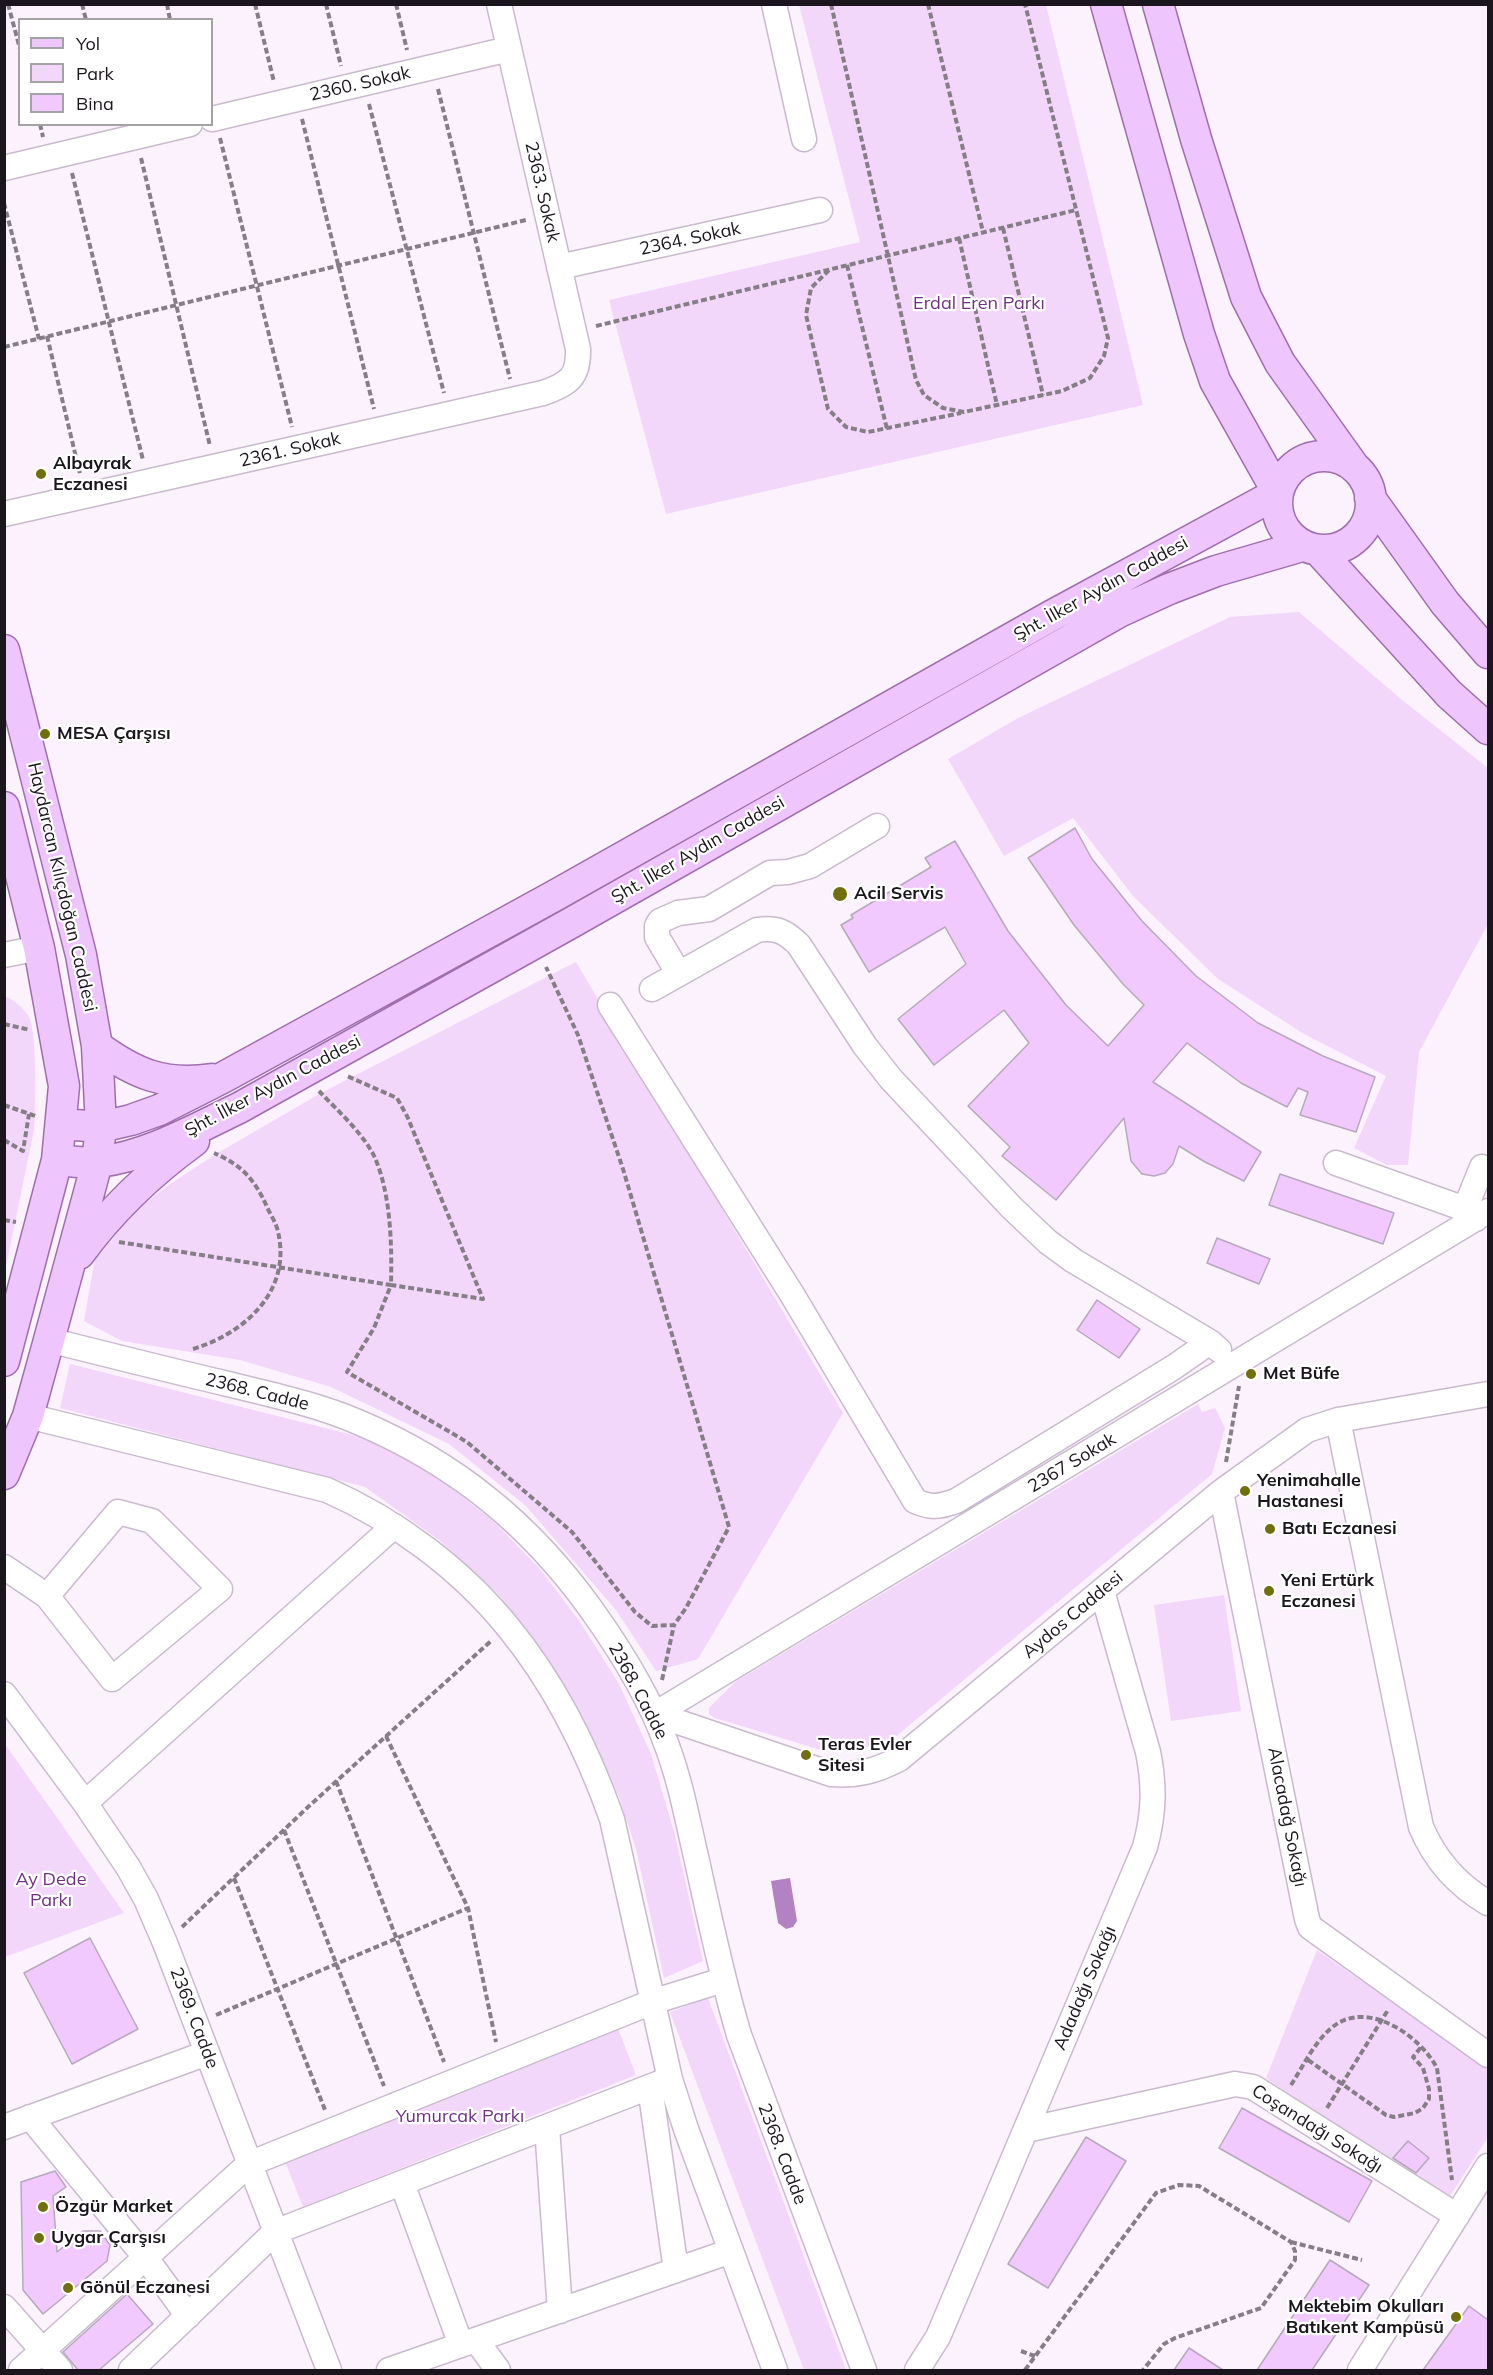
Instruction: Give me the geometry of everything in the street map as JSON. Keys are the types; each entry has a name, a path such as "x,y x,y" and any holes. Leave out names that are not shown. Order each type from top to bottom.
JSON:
{"main road":[{"path":"1107,4 1199,334 1215,381 1278,493"},
{"path":"1158,4 1196,139 1246,297 1280,363 1363,477 1370,498 1368,521 1360,534 1348,544 1333,550 1310,548"},
{"path":"1355,468 1338,458 1323,456 1308,459 1294,467 1284,478 1278,493 1277,508 1281,523 1290,536 1310,548 1449,694 1488,729"},
{"name":"Şht. İlker Aydın Caddesi","path":"101,1127 159,1110 224,1077 544,902 823,744 1278,493"},
{"path":"1370,498 1445,603 1488,653"},
{"name":"Şht. İlker Aydın Caddesi","path":"97,1163 143,1150 239,1108 548,936 1121,611 1216,571 1310,548"},
{"name":"Haydarcan Kılıçdoğan Caddesi","path":"4,650 78,939 97,1046 101,1127 97,1163 28,1416 4,1474"},
{"path":"823,744 838,771"},
{"name":"Haydarcan Kılıçdoğan Caddesi","path":"4,807 39,948 64,1086 54,1122 57,1160 4,1361"},
{"path":"39,948 78,939"},
{"path":"97,1046 130,1069 148,1077 195,1082 224,1077"},
{"path":"69,1269 97,1228 129,1195 156,1170 239,1108"},
{"path":"54,1122 101,1127"},
{"path":"57,1160 97,1163"}],"street":[{"name":"2363. Sokak","path":"499,4 578,349 578,364 572,379"},
{"path":"774,4 804,139"},
{"name":"2360. Sokak","path":"213,119 509,49"},
{"path":"4,168 182,126"},
{"name":"2364. Sokak","path":"559,267 820,210"},
{"name":"2361. Sokak","path":"4,514 515,400 560,387 572,379"},
{"path":"679,974 657,937 657,926 660,921 678,913 709,909 770,873 788,872 810,866 877,825"},
{"path":"652,989 757,930 771,928 788,933 799,945 865,1046 891,1079 1012,1208 1048,1242 1074,1261 1210,1342 1238,1362"},
{"path":"4,955 39,948"},
{"path":"610,1005 793,1296 915,1501 928,1507 939,1507 956,1501 1174,1367 1210,1342"},
{"path":"1336,1163 1476,1213 1482,1167"},
{"name":"2367 Sokak","path":"655,1714 1238,1362 1476,1213"},
{"name":"2368. Cadde","path":"49,1340 312,1406 357,1422 439,1463 486,1496 520,1525 555,1562 600,1622 633,1675 655,1714 668,1747 684,1805 723,1980 758,2090 864,2370"},
{"name":"Aydos Caddesi","path":"655,1714 831,1774 862,1774 882,1768 899,1759 1221,1492 1307,1430 1338,1420 1488,1394"},
{"path":"28,1416 327,1490 363,1506 394,1526 460,1578 508,1626 553,1693 586,1754 612,1819 652,2002 676,2270"},
{"path":"1338,1420 1421,1827 1433,1852 1453,1877 1470,1892 1488,1903"},
{"name":"Alacadağ Sokağı","path":"1221,1492 1310,1927 1488,2055"},
{"path":"4,1567 47,1596 112,1679 220,1590 152,1521 118,1512 47,1596"},
{"path":"85,1803 394,1526"},
{"name":"Adadağı Sokağı","path":"917,2370 938,2337 1145,1847 1151,1826 1154,1804 1153,1777 1148,1752 1102,1591"},
{"name":"2369. Cadde","path":"4,1694 85,1803 128,1867 146,1899 165,1943 328,2370"},
{"path":"21,2370 249,2164 652,2002 723,1980"},
{"path":"4,2127 207,2053"},
{"path":"131,2370 275,2232 660,2083"},
{"path":"660,2083 686,2128 775,2370"},
{"name":"Coşandağı Sokağı","path":"1026,2130 1235,2084 1253,2087 1457,2216"},
{"path":"30,2117 146,2258 189,2316"},
{"path":"547,2127 560,2311"},
{"path":"1360,2370 1488,2166"},
{"path":"402,2183 469,2343 498,2370"},
{"path":"389,2370 731,2251"},
{"path":"4,2307 60,2370"}],"path":[{"path":"8,4 18,42"},
{"path":"255,4 288,101 338,266 379,430"},
{"path":"326,4 355,86 406,249 449,415"},
{"path":"396,4 423,69 474,232 515,400"},
{"path":"831,4 916,380 924,395 943,408 964,412"},
{"path":"928,4 983,232"},
{"path":"830,270 811,288 806,315 828,409 846,427 868,432 887,429 1062,391 1090,378 1104,356 1108,338 1025,4"},
{"path":"213,119 297,448"},
{"path":"136,137 214,467"},
{"path":"67,153 148,482"},
{"path":"4,203 39,339"},
{"path":"574,331 1076,210"},
{"path":"4,347 547,214"},
{"path":"1003,228 1042,395"},
{"path":"959,238 997,405"},
{"path":"847,265 887,429"},
{"path":"47,336 85,496"},
{"path":"546,967 578,1035 623,1169 729,1527 686,1608 674,1625 655,1714"},
{"path":"4,1024 34,1031"},
{"path":"112,1241 483,1299 407,1116 396,1098 344,1074"},
{"path":"316,1088 350,1123 375,1157 386,1199 392,1255 391,1285 374,1328 347,1372 467,1442 572,1532 634,1612 652,1626 674,1625"},
{"path":"4,1105 54,1122"},
{"path":"4,1140 23,1151 29,1114"},
{"path":"193,1349 214,1343 234,1332 257,1313 273,1287 280,1258 277,1228 264,1200 246,1172 232,1161 208,1151"},
{"path":"1221,1492 1238,1362"},
{"path":"165,1943 336,1781 508,1626"},
{"path":"386,1736 468,1908 500,2063"},
{"path":"336,1781 452,2082"},
{"path":"284,1830 392,2106"},
{"path":"234,1878 333,2130"},
{"path":"196,2024 468,1908"},
{"path":"1316,2126 1399,1991"},
{"path":"1279,2104 1325,2034 1340,2022 1370,2017 1381,2020 1414,2039 1429,2053 1437,2068 1457,2216"},
{"path":"1308,2060 1386,2115 1404,2117 1423,2108 1430,2093 1423,2068 1413,2057 1422,2046"},
{"path":"1430,2093 1441,2092"},
{"path":"1025,2370 1156,2193 1179,2185 1199,2186 1291,2242 1362,2260"},
{"path":"1143,2370 1164,2344 1175,2338 1261,2308 1295,2260 1295,2251 1291,2242"},
{"path":"1021,2350 1035,2356"}],"green space":[{"name":"Erdal Eren Parkı","path":"799,5 1046,5 1143,405 666,514 609,300 860,242"},
{"path":"1299,612 1401,699 1488,768 1488,924 1419,1052 1408,1165 1387,1165 1354,1148 1386,1076 1304,1034 1218,979 1133,896 1073,818 1004,856 948,759 1018,718 1230,617"},
{"path":"576,962 843,1413 698,1659 656,1671 616,1610 526,1506 449,1444 331,1387 240,1360 122,1341 84,1321 96,1252 112,1241 122,1221 170,1184 216,1154 321,1093"},
{"path":"5,996 24,1010 32,1026 35,1089 34,1130 5,1271"},
{"path":"70,1364 377,1441 447,1485 492,1520 540,1569 580,1622 619,1684 651,1754 675,1835 703,1961 664,1978 636,1849 619,1797 591,1734 549,1660 499,1595 439,1540 365,1487 60,1408"},
{"path":"1198,1404 1202,1412 1215,1408 1225,1428 1212,1474 888,1743 853,1750 821,1750 715,1718 709,1714 709,1708 735,1682"},
{"path":"1224,1595 1241,1711 1171,1721 1154,1605"},
{"name":"Ay Dede Parkı","path":"5,1744 124,1913 4,1957"},
{"path":"1317,1950 1488,2069 1488,2137 1447,2201 1415,2184 1266,2078"},
{"path":"708,1998 846,2370 804,2370 670,2012"},
{"name":"Yumurcak Parkı","path":"617,2026 636,2075 303,2207 284,2159"}],"shaded area":[{"path":"790,1878 797,1921 793,1927 786,1929 778,1923 771,1881"}],"building":[{"path":"1075,828 1092,859 1142,921 1196,976 1258,1023 1323,1056 1375,1077 1356,1132 1300,1115 1308,1092 1298,1088 1287,1107 1241,1083 1187,1043 1153,1082 1261,1152 1244,1181 1179,1146 1173,1164 1165,1173 1154,1176 1142,1174 1131,1161 1124,1118 1056,1200 1002,1156 1010,1147 968,1106 1029,1043 1004,1010 934,1065 898,1019 966,964 945,927 869,972 841,925 853,918 851,915 931,867 925,858 955,841 1008,931 1066,1005 1108,1046 1144,1005 1123,984 1074,925 1028,858"},
{"path":"1280,1174 1394,1213 1383,1244 1269,1205"},
{"path":"1217,1238 1270,1259 1259,1284 1207,1263"},
{"path":"1097,1300 1140,1329 1119,1358 1077,1330"},
{"path":"90,1938 138,2029 72,2064 24,1973"},
{"path":"1242,2108 1372,2181 1349,2222 1219,2148"},
{"path":"1086,2137 1126,2161 1048,2288 1008,2264"},
{"path":"1408,2141 1429,2158 1416,2173 1393,2158"},
{"name":"Uygar Çarşısı","path":"55,2171 66,2187 53,2196 57,2252 83,2231 100,2231 110,2245 107,2261 43,2314 23,2290 21,2182"},
{"path":"1330,2260 1369,2285 1312,2370 1257,2370"},
{"path":"127,2294 153,2324 99,2370 78,2370 63,2352"},
{"path":"1469,2306 1488,2320 1488,2370 1423,2370"},
{"path":"1189,2348 1223,2370 1174,2370"}],"place":[{"name":"Albayrak Eczanesi","path":"41,474"},
{"name":"MESA Çarşısı","path":"45,734"},
{"name":"Acil Servis","path":"840,894"},
{"name":"Met Büfe","path":"1251,1374"},
{"name":"Yenimahalle Hastanesi","path":"1245,1491"},
{"name":"Batı Eczanesi","path":"1270,1529"},
{"name":"Yeni Ertürk Eczanesi","path":"1269,1591"},
{"name":"Teras Evler Sitesi","path":"806,1755"},
{"name":"Özgür Market","path":"43,2207"},
{"name":"Uygar Çarşısı","path":"39,2238"},
{"name":"Gönül Eczanesi","path":"68,2288"},
{"name":"Mektebim Okulları Batıkent Kampüsü","path":"1456,2317"}]}
